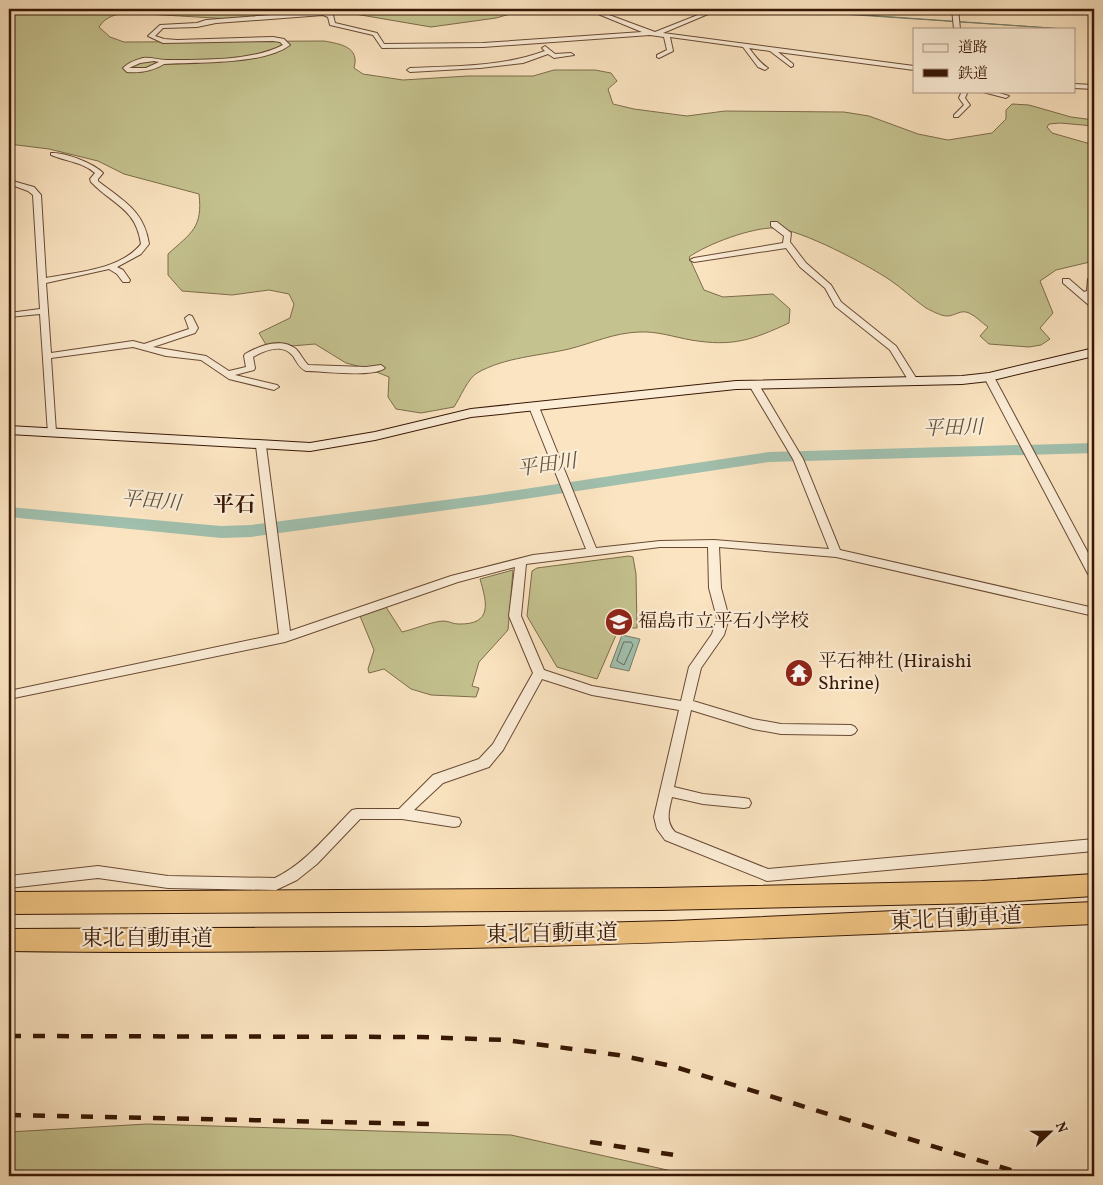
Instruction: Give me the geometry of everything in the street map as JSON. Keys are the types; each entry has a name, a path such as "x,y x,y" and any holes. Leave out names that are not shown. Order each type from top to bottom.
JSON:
{"highway":[{"name":"東北自動車道","path":"9,903 669,898 982,892 1094,885"},
{"name":"東北自動車道","path":"9,940 424,938 673,932 1094,913"}],"street":[{"path":"589,9 653,34 717,9"},
{"path":"955,9 957,24"},
{"path":"206,22 319,13 330,15 332,24 375,34 382,46 455,47 653,34 913,68"},
{"path":"163,62 159,66 141,70 130,71 126,68 135,62 146,60 163,62 248,56 276,51 287,45 282,40 273,39 169,42 151,36 163,26 197,25 216,21"},
{"path":"659,56 670,51 667,36"},
{"path":"542,42 548,52 554,56 571,54"},
{"path":"744,45 760,66 765,68"},
{"path":"770,48 791,65"},
{"path":"410,70 480,66 523,61 548,52"},
{"path":"1076,86 1094,87"},
{"path":"956,116 967,105 962,98 965,92"},
{"path":"987,92 1006,96"},
{"path":"43,281 110,266 135,255 145,247 140,219 118,198 95,182 94,179 99,173 94,166 69,161 53,154"},
{"path":"9,182 31,189 37,195 51,432"},
{"path":"774,224 788,235 786,242 788,245 803,265 828,287 838,304 893,348 913,382"},
{"path":"694,260 788,245"},
{"path":"110,266 120,272 126,280"},
{"path":"1066,281 1094,305"},
{"path":"1083,296 1092,292 1091,281"},
{"path":"9,316 45,311"},
{"path":"144,347 192,331 193,324 189,318"},
{"path":"47,356 124,344 203,358 227,374 244,381 274,387"},
{"path":"227,374 251,368 248,356 273,346 286,348 294,353 306,368 366,370 381,368"},
{"path":"9,430 261,446 322,445 375,436 471,413 754,384 962,380 989,377 1094,352"},
{"path":"989,377 1094,574"},
{"path":"754,384 796,455 836,553"},
{"path":"534,407 592,551"},
{"path":"261,446 285,638"},
{"path":"714,543 713,572 723,618 718,635 696,668 687,705 661,816 664,829 670,836 767,875 1094,845"},
{"path":"9,695 285,638 455,580 521,562 592,551 660,544 714,543 836,553 1094,612"},
{"path":"521,562 514,616 539,673 552,679 637,700 687,705 753,724 775,728 851,730"},
{"path":"402,814 438,779 484,763 498,747 539,673"},
{"path":"667,790 703,799 744,803"},
{"path":"9,882 98,872 168,882 276,884 292,876 312,860 357,814 402,814 454,822"}],"shaded area":[{"path":"9,9 528,9 496,18 431,27 349,13 321,11 231,19 129,13 112,16 99,27 110,37 124,42 324,41 343,45 352,51 355,61 354,68 363,74 403,80 468,76 533,76 554,70 595,70 611,73 617,81 608,89 613,104 634,109 687,116 725,111 844,112 869,116 918,134 948,140 992,133 1006,119 1006,110 1012,104 1029,105 1071,117 1094,120 1094,126 1060,123 1049,124 1047,127 1052,133 1094,145 1094,261 1056,270 1040,281 1053,313 1040,328 1050,339 1041,345 1029,347 989,344 980,336 988,327 969,313 963,312 947,316 934,312 879,273 817,241 787,230 766,228 755,230 718,242 689,257 704,290 723,297 773,294 790,309 789,323 753,338 719,343 691,340 652,332 620,334 569,349 499,363 477,373 470,379 454,407 421,413 396,409 388,397 389,377 346,363 315,344 268,348 259,333 290,318 294,304 289,294 269,290 232,295 182,291 168,275 168,254 194,229 199,215 199,194 124,174 98,161 49,149 9,144"},
{"path":"633,557 636,574 637,628 619,628 597,679 557,667 527,616 532,571 537,568"},
{"path":"513,570 508,630 479,662 472,686 479,688 476,697 431,695 411,689 384,669 369,673 368,669 374,650 360,616 386,607 402,632 438,622 445,621 458,624 477,621 485,611 480,579"},
{"path":"147,1124 511,1135 694,1176 9,1176 9,1132"}],"water":[{"path":"767,9 779,9 1050,28"},
{"path":"622,635 640,639 629,671 610,667"}],"waterway":[{"name":"平田川","path":"9,512 221,532 251,531 484,500 769,457 1094,448"}],"railway":[{"path":"9,1036 421,1037 505,1040 618,1055 672,1066 1030,1176"},
{"path":"9,1115 431,1124"},
{"path":"590,1142 674,1155"}],"place":[{"name":"福島市立平石小学校","path":"619,622"},
{"name":"平石神社 (Hiraishi Shrine)","path":"799,673"}],"district":[{"name":"平石","path":"234,505"}]}
